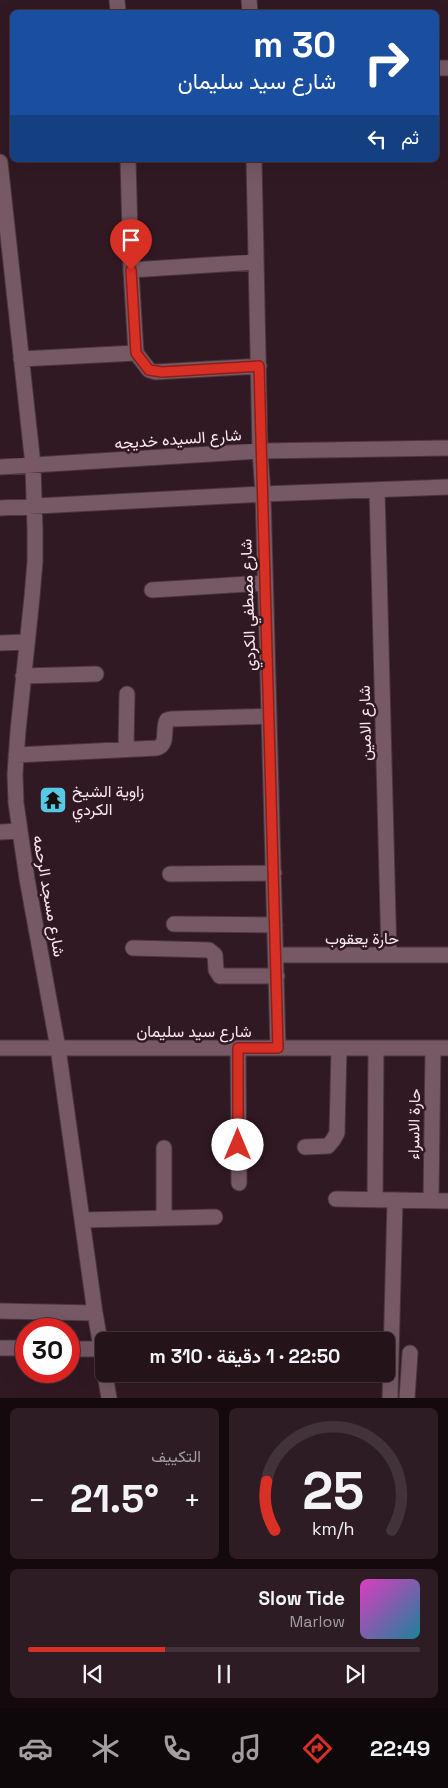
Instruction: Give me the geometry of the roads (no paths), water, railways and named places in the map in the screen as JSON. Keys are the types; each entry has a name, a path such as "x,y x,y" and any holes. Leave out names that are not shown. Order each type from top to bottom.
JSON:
{"street":[{"name":"شارع مسجد الرحمه","path":"0,161 4,232 33,465 35,561 16,755 7,775 19,831 58,1048 98,1332"},
{"path":"128,162 131,270 136,353 149,370 154,372 259,366"},
{"name":"شارع مصطفي الكردي","path":"254,162 260,451 266,583 278,1048"},
{"path":"131,270 256,262"},
{"path":"21,359 136,353"},
{"name":"شارع السيده خديجه","path":"0,467 260,451 448,448"},
{"path":"0,508 263,494 448,487"},
{"name":"شارع الامين","path":"377,490 389,955"},
{"path":"152,590 266,583"},
{"path":"0,643 26,642"},
{"path":"23,676 96,674"},
{"path":"126,749 127,694"},
{"path":"16,755 161,747 164,743 167,720 269,716"},
{"path":"0,832 19,831"},
{"path":"170,874 274,873"},
{"path":"174,924 275,924"},
{"path":"133,948 209,950 215,954 216,970 220,976 277,976"},
{"name":"حارة يعقوب","path":"276,956 448,955"},
{"name":"شارع سيد سليمان","path":"0,1048 441,1048"},
{"path":"238,1048 239,1183"},
{"path":"306,1147 328,1146 337,1133 339,1048"},
{"path":"375,1200 376,1048"},
{"name":"حارة الاسراء","path":"431,1200 441,1048"},
{"path":"164,1148 164,1218"},
{"path":"336,1200 448,1201"},
{"path":"390,1398 395,1200"},
{"path":"82,1220 215,1217"},
{"path":"0,1311 95,1314"},
{"path":"0,1348 15,1348"},
{"path":"80,1349 95,1349"},
{"path":"407,1398 410,1353"},
{"path":"106,1382 109,1398"}],"place":[{"name":"زاوية الشيخ الكردي","path":"53,800"}]}
